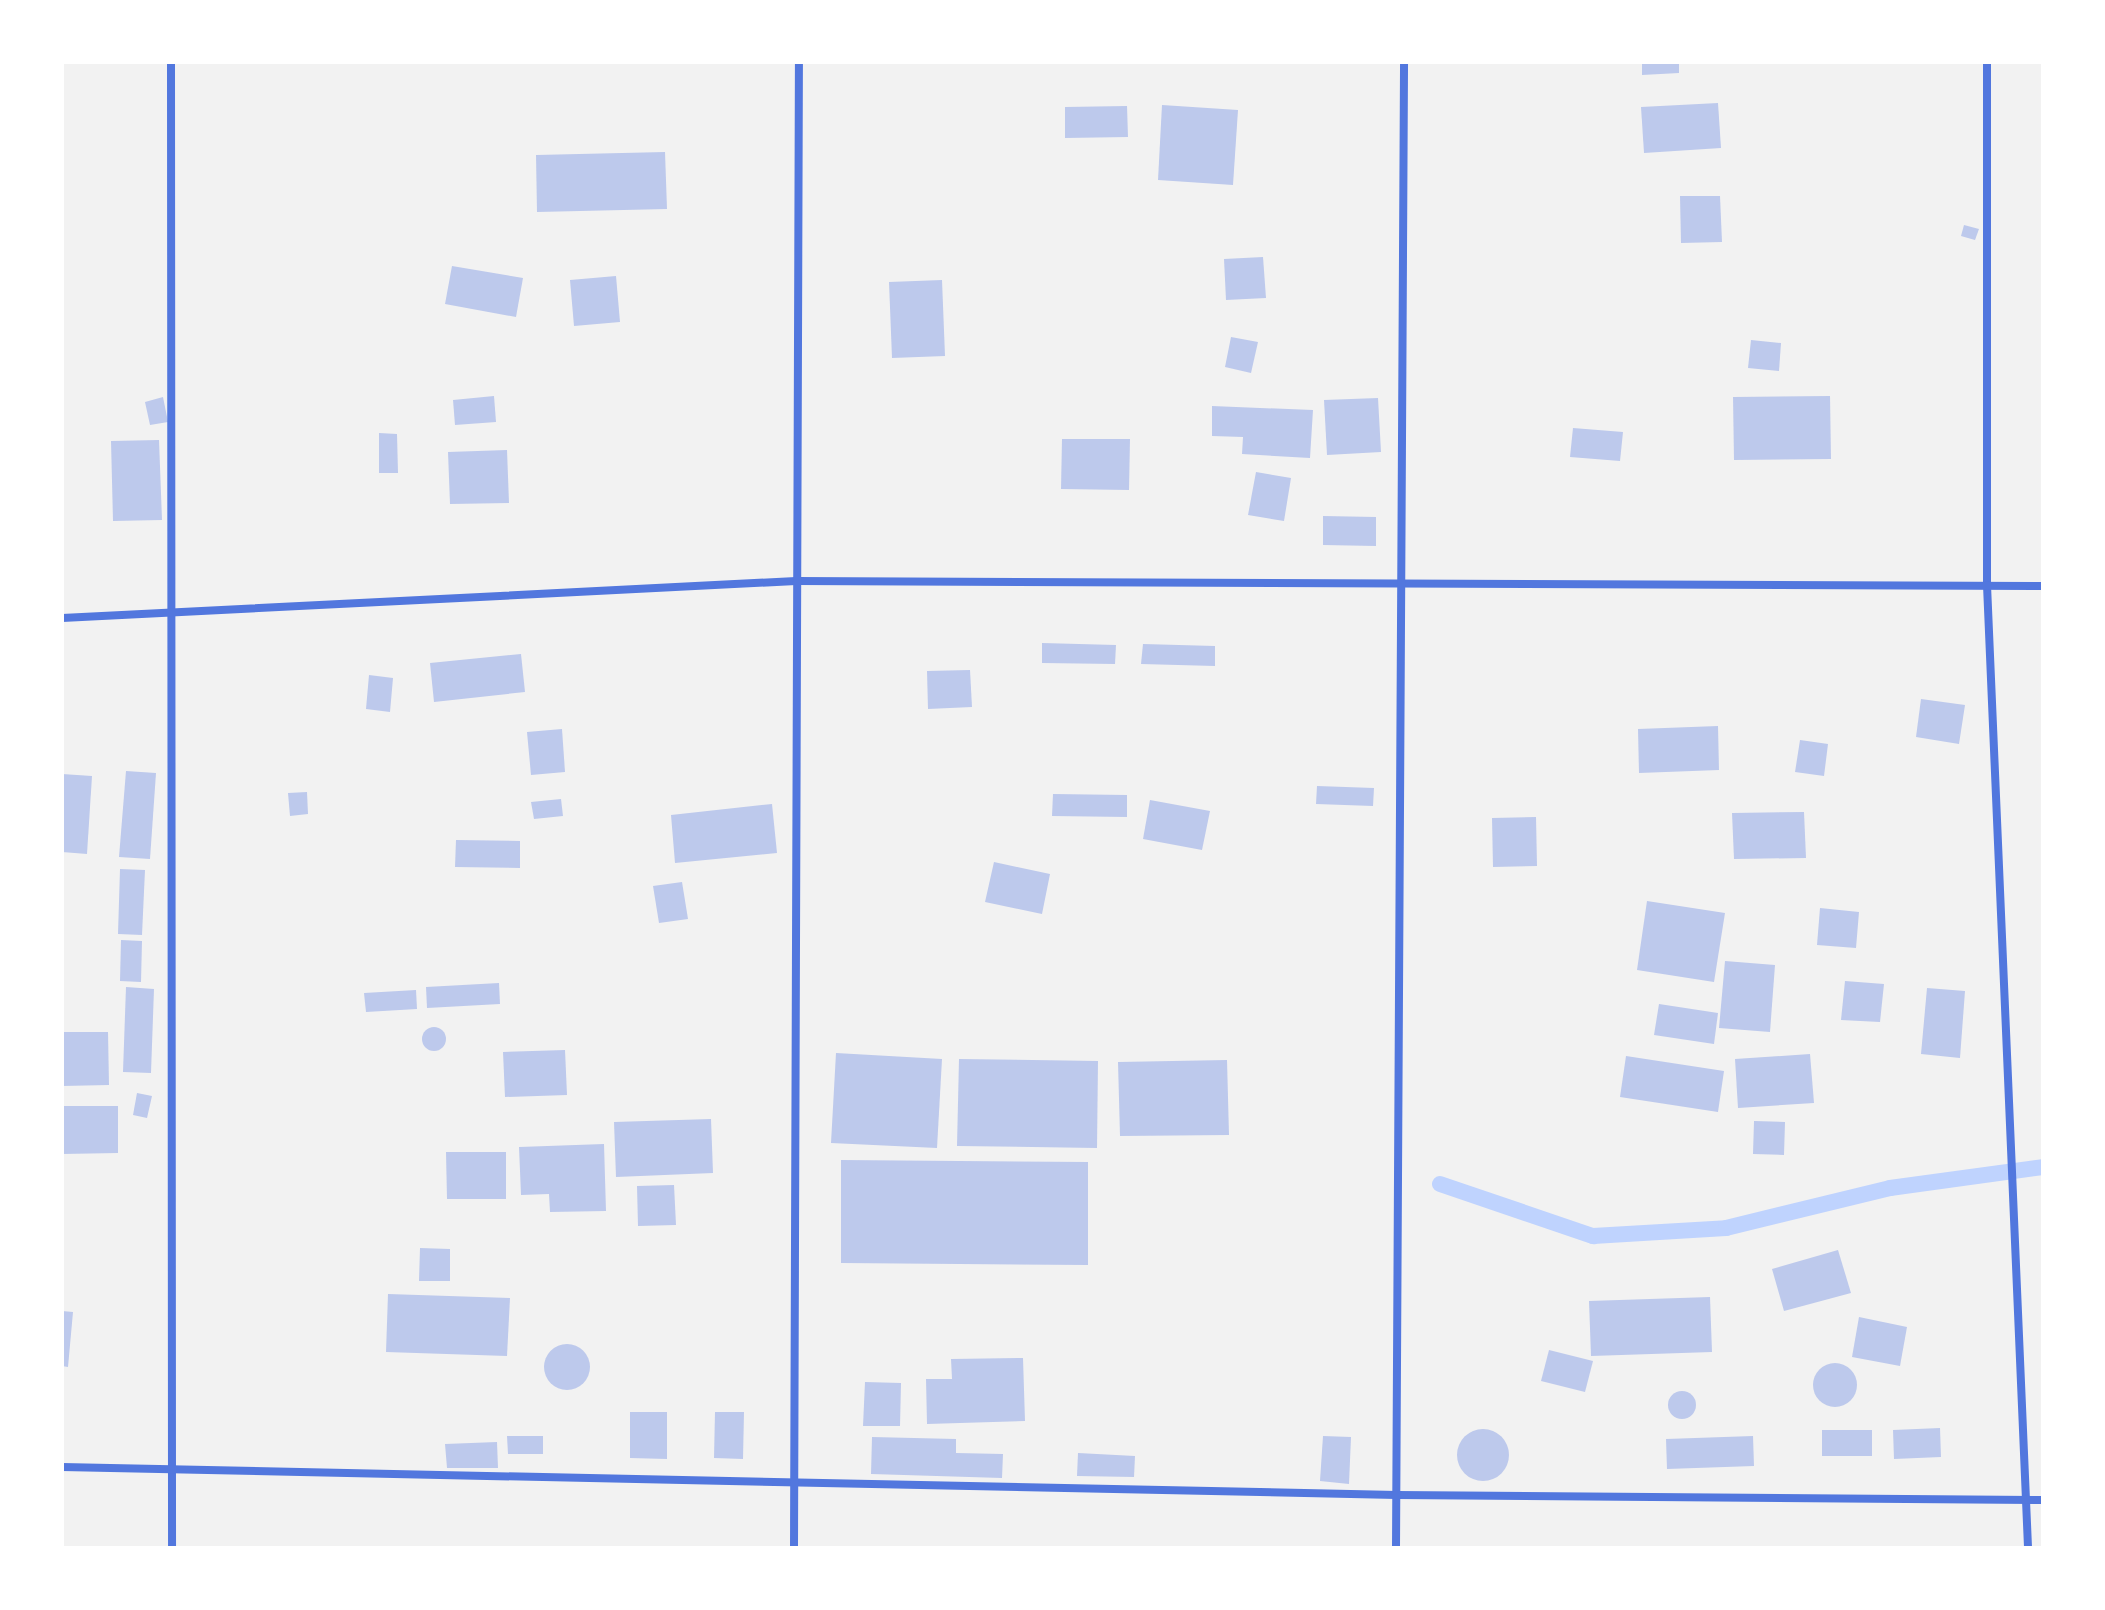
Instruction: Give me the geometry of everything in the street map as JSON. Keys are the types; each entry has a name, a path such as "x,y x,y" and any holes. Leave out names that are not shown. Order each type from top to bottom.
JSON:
{"street":[{"path":"171,62 172,1548"},
{"path":"794,1548 799,62"},
{"path":"1396,1548 1398,580 1404,62"},
{"path":"1987,62 1987,585 2007,1172 2031,1500 2028,1548"},
{"path":"62,618 172,617 796,581 1398,580 2043,586"},
{"path":"62,1467 172,1472 1397,1495 2043,1500"}],"building":[{"path":"1642,62 1679,62 1679,73 1642,75"},
{"path":"1718,103 1721,148 1644,153 1641,107"},
{"path":"1162,105 1238,110 1233,185 1158,180"},
{"path":"1127,106 1128,137 1065,138 1065,107"},
{"path":"665,152 667,209 537,212 536,155"},
{"path":"1680,196 1720,196 1722,242 1681,243"},
{"path":"1964,225 1979,229 1975,240 1961,236"},
{"path":"1263,257 1266,298 1226,300 1224,259"},
{"path":"452,266 523,278 516,317 445,304"},
{"path":"616,276 620,322 574,326 570,280"},
{"path":"942,280 945,356 892,358 889,282"},
{"path":"1231,337 1258,342 1251,373 1225,367"},
{"path":"1751,340 1781,343 1779,371 1748,368"},
{"path":"494,396 496,422 455,425 453,400"},
{"path":"1830,396 1831,459 1734,460 1733,397"},
{"path":"163,397 168,422 150,425 145,402"},
{"path":"1378,398 1381,452 1327,455 1324,400"},
{"path":"1212,406 1313,410 1310,458 1242,454 1243,437 1212,436"},
{"path":"1573,428 1623,432 1620,461 1570,457"},
{"path":"379,433 397,434 398,473 379,473"},
{"path":"1062,439 1130,439 1129,490 1061,489"},
{"path":"159,440 162,520 113,521 111,441"},
{"path":"507,450 509,503 450,504 448,452"},
{"path":"1256,472 1291,478 1284,521 1248,515"},
{"path":"1323,516 1376,517 1376,546 1323,545"},
{"path":"1042,643 1116,645 1115,664 1042,663"},
{"path":"1143,644 1215,646 1215,666 1141,664"},
{"path":"521,654 525,692 434,702 430,663"},
{"path":"970,670 972,707 928,709 927,671"},
{"path":"369,675 393,678 390,712 366,709"},
{"path":"1921,699 1965,705 1959,744 1916,737"},
{"path":"1718,726 1719,770 1639,773 1638,729"},
{"path":"562,729 565,772 531,775 527,732"},
{"path":"1800,740 1828,744 1824,776 1795,772"},
{"path":"126,771 156,773 150,859 119,857"},
{"path":"62,774 92,776 87,854 62,852"},
{"path":"1317,786 1374,788 1373,806 1316,804"},
{"path":"307,792 308,814 290,816 288,793"},
{"path":"1053,794 1127,795 1127,817 1052,816"},
{"path":"561,799 563,816 534,819 531,802"},
{"path":"1150,800 1210,811 1202,850 1143,839"},
{"path":"772,804 777,853 675,863 671,815"},
{"path":"1804,812 1806,858 1734,859 1732,813"},
{"path":"1536,817 1537,866 1493,867 1492,818"},
{"path":"456,840 520,841 520,868 455,867"},
{"path":"994,862 1050,874 1042,914 985,902"},
{"path":"120,869 145,870 142,935 118,934"},
{"path":"682,882 688,919 659,923 653,886"},
{"path":"1647,901 1725,913 1714,982 1637,970"},
{"path":"1820,908 1859,912 1856,948 1817,945"},
{"path":"121,940 142,941 141,982 120,981"},
{"path":"1725,961 1775,965 1770,1032 1719,1028"},
{"path":"1845,981 1884,984 1880,1022 1841,1020"},
{"path":"499,983 500,1004 427,1008 426,987"},
{"path":"126,987 154,989 151,1073 123,1072"},
{"path":"1927,988 1965,991 1960,1058 1921,1054"},
{"path":"416,990 417,1009 366,1012 364,993"},
{"path":"1659,1004 1718,1013 1714,1044 1654,1035"},
{"path":"429,1027 439,1027 446,1034 446,1044 439,1051 429,1051 422,1044 422,1034"},
{"path":"62,1032 108,1032 109,1085 62,1086"},
{"path":"565,1050 567,1095 505,1097 503,1052"},
{"path":"836,1053 942,1059 937,1148 831,1143"},
{"path":"1810,1054 1814,1103 1738,1108 1735,1059"},
{"path":"1626,1056 1724,1071 1718,1112 1620,1097"},
{"path":"959,1059 1098,1061 1097,1148 957,1146"},
{"path":"1227,1060 1229,1135 1120,1136 1118,1062"},
{"path":"137,1093 152,1096 147,1118 133,1115"},
{"path":"62,1106 118,1106 118,1153 62,1154"},
{"path":"711,1119 713,1173 616,1177 614,1122"},
{"path":"1754,1121 1785,1122 1784,1155 1753,1154"},
{"path":"604,1144 606,1211 550,1212 549,1194 521,1195 519,1147"},
{"path":"446,1152 506,1152 506,1199 447,1199"},
{"path":"841,1160 1088,1162 1088,1265 841,1263"},
{"path":"674,1185 676,1225 638,1226 637,1186"},
{"path":"420,1248 450,1249 450,1281 419,1281"},
{"path":"1838,1250 1851,1293 1784,1311 1772,1269"},
{"path":"388,1294 510,1298 507,1356 386,1352"},
{"path":"1710,1297 1712,1352 1591,1356 1589,1301"},
{"path":"62,1311 73,1312 68,1367 62,1366"},
{"path":"1859,1317 1907,1327 1900,1366 1852,1357"},
{"path":"567,1344 584,1350 590,1367 584,1384 567,1390 550,1384 544,1367 550,1350"},
{"path":"1549,1350 1593,1361 1585,1392 1541,1381"},
{"path":"1023,1358 1025,1421 927,1424 926,1379 952,1379 951,1359"},
{"path":"1835,1363 1850,1370 1857,1385 1850,1400 1835,1407 1820,1400 1813,1385 1820,1370"},
{"path":"865,1382 901,1383 900,1426 863,1426"},
{"path":"1682,1391 1692,1395 1696,1405 1692,1415 1682,1419 1672,1415 1668,1405 1672,1395"},
{"path":"630,1412 667,1412 667,1459 630,1458"},
{"path":"715,1412 744,1412 743,1459 714,1458"},
{"path":"1940,1428 1941,1457 1894,1459 1893,1430"},
{"path":"1483,1429 1501,1437 1509,1455 1501,1473 1483,1481 1465,1473 1457,1455 1465,1437"},
{"path":"1822,1430 1872,1430 1872,1456 1822,1456"},
{"path":"507,1436 543,1436 543,1454 508,1454"},
{"path":"1323,1436 1351,1437 1349,1484 1320,1481"},
{"path":"1753,1436 1754,1466 1667,1469 1666,1439"},
{"path":"872,1437 956,1439 956,1453 1003,1454 1002,1478 871,1474"},
{"path":"497,1442 498,1468 447,1468 445,1444"},
{"path":"1078,1453 1135,1456 1134,1477 1077,1476"}],"waterway":[{"path":"1440,1184 1593,1236 1726,1228 1890,1188 2043,1167"}]}
